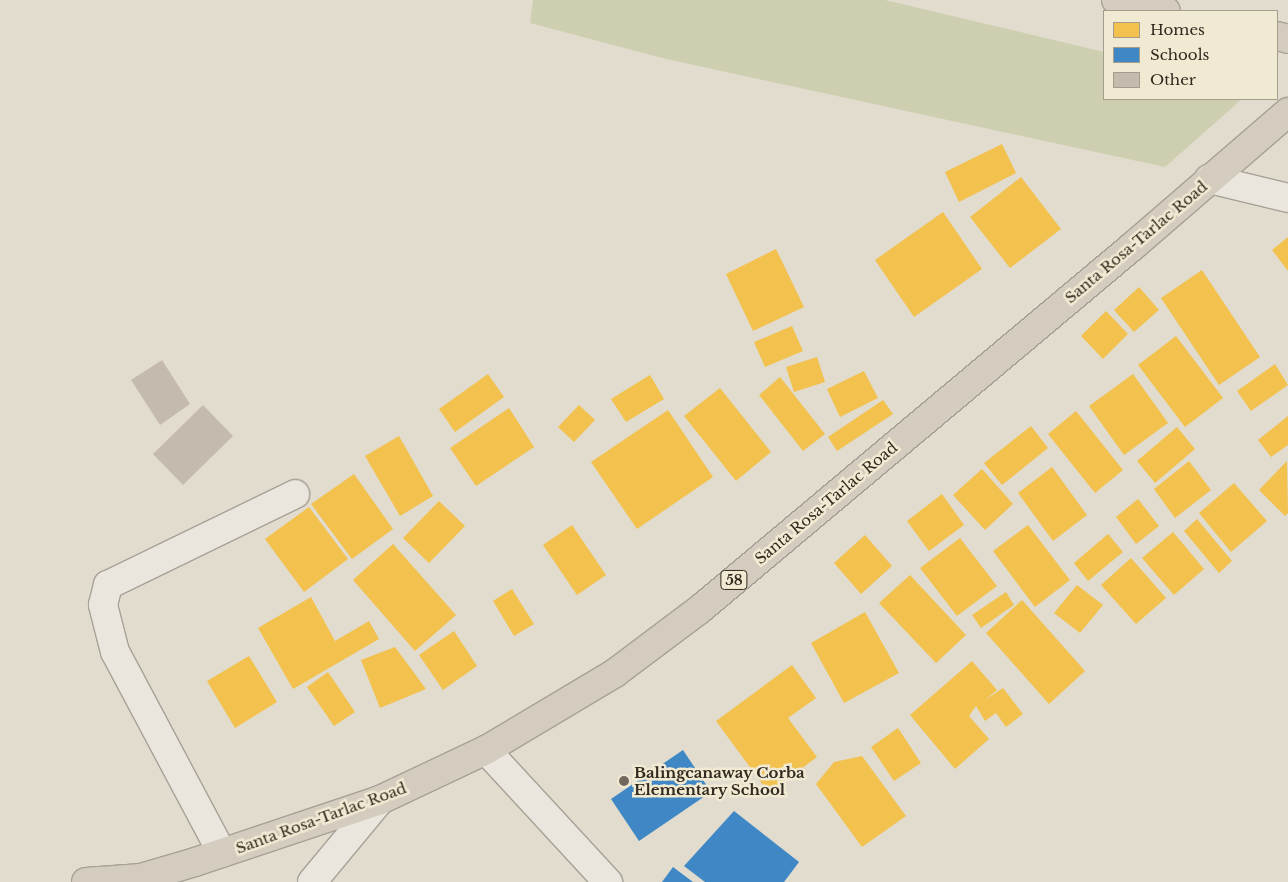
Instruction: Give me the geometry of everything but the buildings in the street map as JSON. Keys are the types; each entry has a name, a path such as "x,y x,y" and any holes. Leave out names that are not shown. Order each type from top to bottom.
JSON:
{"highway":[{"path":"1116,0 1161,10"},
{"name":"Santa Rosa-Tarlac Road","path":"86,882 142,880 200,872 222,853 380,800 486,750 615,673 698,610 1288,112"}],"street":[{"path":"1209,179 1288,198"},
{"path":"222,853 115,652 103,605 108,585 295,494"},
{"path":"486,750 608,882"},
{"path":"312,882 380,800"}],"green space":[{"path":"533,0 885,0 1103,52 1103,100 1241,100 1165,167 666,59 530,23"}],"place":[{"name":"Balingcanaway Corba Elementary School","path":"624,781"}]}
